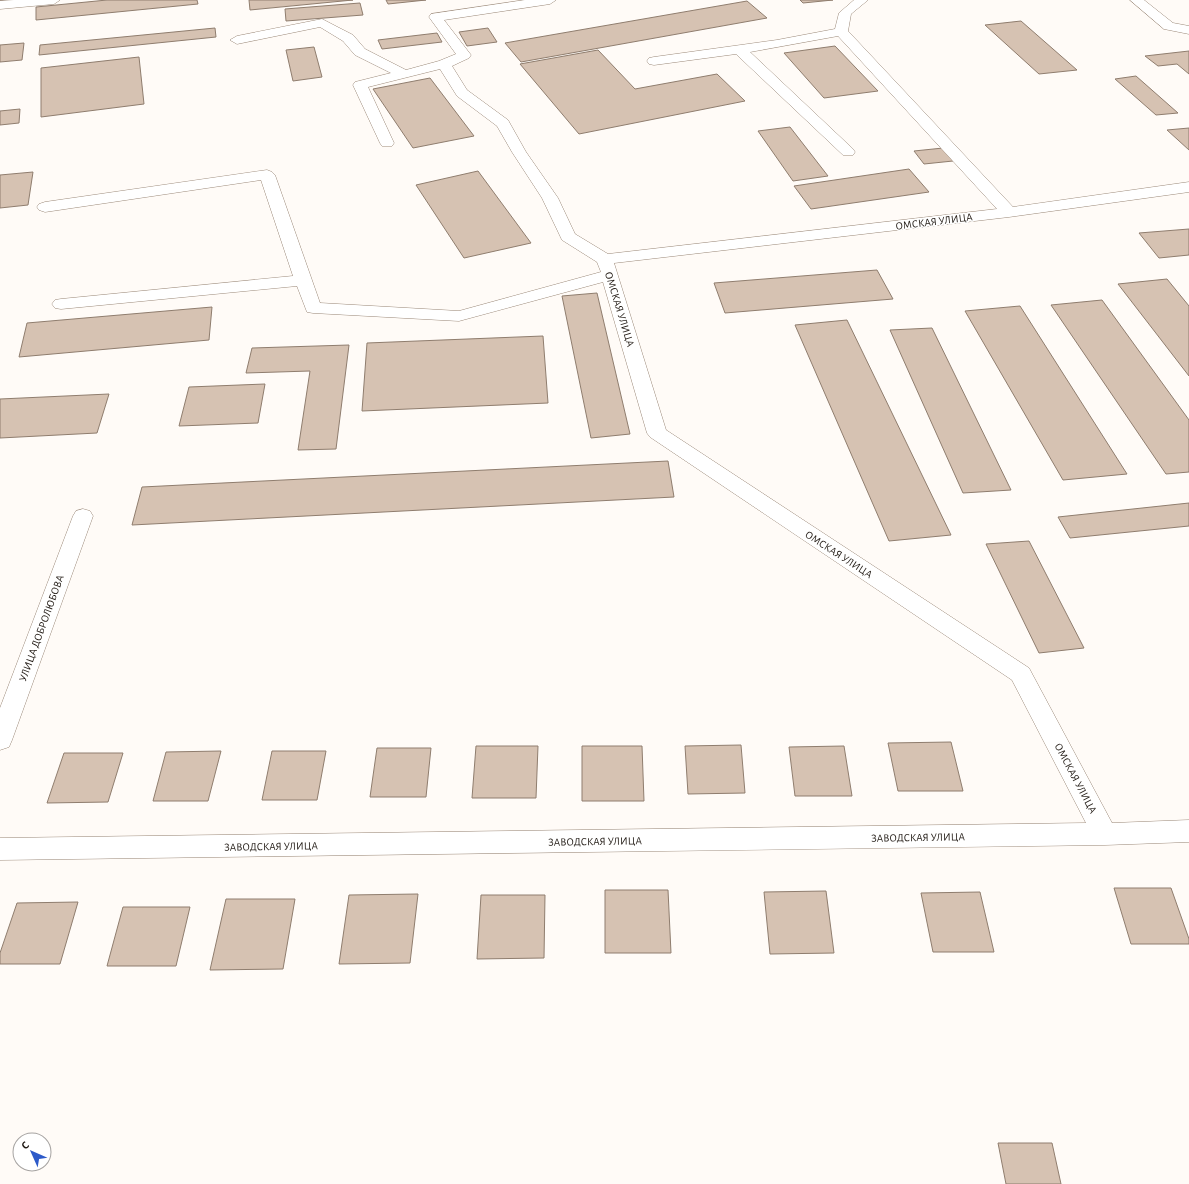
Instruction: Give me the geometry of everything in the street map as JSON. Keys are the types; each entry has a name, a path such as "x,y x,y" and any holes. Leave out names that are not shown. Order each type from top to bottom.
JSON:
{"street":[{"path":"0,5 54,0"},
{"path":"387,143 360,85 444,64 464,55 435,17 550,0"},
{"path":"841,32 845,13 862,0"},
{"path":"1136,0 1169,26 1189,30"},
{"path":"237,40 322,23 348,38 360,52 404,74"},
{"path":"654,61 841,32"},
{"path":"841,32 1010,212"},
{"path":"738,49 848,152"},
{"path":"444,64 462,93 503,123 518,152 550,198 568,237 607,267"},
{"path":"45,207 267,176 313,308 460,316 607,267"},
{"name":"ОМСКАЯ УЛИЦА","path":"1105,834 1021,674 657,434 607,267 1189,187"},
{"path":"61,304 303,280"},
{"name":"УЛИЦА ДОБРОЛЮБОВА","path":"0,740 83,516"},
{"name":"ЗАВОДСКАЯ УЛИЦА","path":"0,849 1105,834 1189,831"}],"building":[{"path":"107,0 197,0 198,4 36,20 36,7"},
{"path":"249,0 353,0 250,10"},
{"path":"386,0 426,0 388,4"},
{"path":"800,0 833,0 803,3"},
{"path":"747,1 767,18 521,62 505,43"},
{"path":"360,3 363,15 286,21 285,9"},
{"path":"1021,21 1077,70 1039,74 985,25"},
{"path":"215,28 216,37 39,55 40,45"},
{"path":"488,28 497,42 467,46 459,32"},
{"path":"437,33 442,42 382,49 378,40"},
{"path":"24,43 22,60 0,62 0,45"},
{"path":"835,46 878,91 824,98 784,53"},
{"path":"314,47 322,77 293,81 286,50"},
{"path":"598,50 635,89 717,74 745,101 579,134 520,64"},
{"path":"1189,51 1189,74 1177,64 1158,66 1145,56"},
{"path":"139,57 144,104 41,117 41,68"},
{"path":"1136,76 1178,113 1156,115 1115,79"},
{"path":"430,78 474,136 413,148 373,89"},
{"path":"20,109 19,123 0,125 0,111"},
{"path":"790,127 828,176 793,181 758,131"},
{"path":"1189,128 1189,150 1167,130"},
{"path":"943,148 953,161 924,164 914,151"},
{"path":"909,169 929,192 811,209 794,186"},
{"path":"478,171 531,243 464,258 416,185"},
{"path":"33,172 28,205 0,208 0,175"},
{"path":"1189,229 1189,255 1159,258 1139,233"},
{"path":"877,270 893,299 725,313 714,283"},
{"path":"1167,279 1189,306 1189,376 1118,284"},
{"path":"597,293 630,434 591,438 562,296"},
{"path":"1102,300 1189,420 1189,472 1166,474 1051,305"},
{"path":"1020,306 1127,474 1063,480 965,311"},
{"path":"212,307 209,340 19,357 27,323"},
{"path":"847,320 951,535 889,541 795,325"},
{"path":"932,328 1011,490 963,493 890,330"},
{"path":"543,336 548,403 362,411 367,343"},
{"path":"349,345 336,449 298,450 310,371 246,373 252,348"},
{"path":"265,384 258,423 179,426 189,387"},
{"path":"109,394 97,433 0,438 0,399"},
{"path":"668,461 674,497 132,525 142,487"},
{"path":"1189,503 1189,526 1070,538 1058,517"},
{"path":"1029,541 1084,648 1039,653 986,544"},
{"path":"951,742 963,791 898,791 888,743"},
{"path":"741,745 745,793 688,794 685,746"},
{"path":"476,746 538,746 536,798 472,798"},
{"path":"582,746 642,746 644,801 582,801"},
{"path":"844,746 852,796 795,796 789,747"},
{"path":"377,748 431,748 426,797 370,797"},
{"path":"221,751 208,801 153,801 166,752"},
{"path":"272,751 326,751 317,800 262,800"},
{"path":"64,753 123,753 108,802 47,803"},
{"path":"1114,888 1171,888 1189,939 1189,944 1131,944"},
{"path":"605,890 668,890 671,953 605,953"},
{"path":"826,891 834,953 770,954 764,892"},
{"path":"980,892 994,952 933,952 921,893"},
{"path":"418,894 410,963 339,964 349,895"},
{"path":"481,895 545,895 544,958 477,959"},
{"path":"226,899 295,899 283,969 210,970"},
{"path":"78,902 60,964 0,964 0,953 17,903"},
{"path":"123,907 190,907 176,966 107,966"},
{"path":"998,1143 1052,1143 1061,1184 1006,1184"}]}
